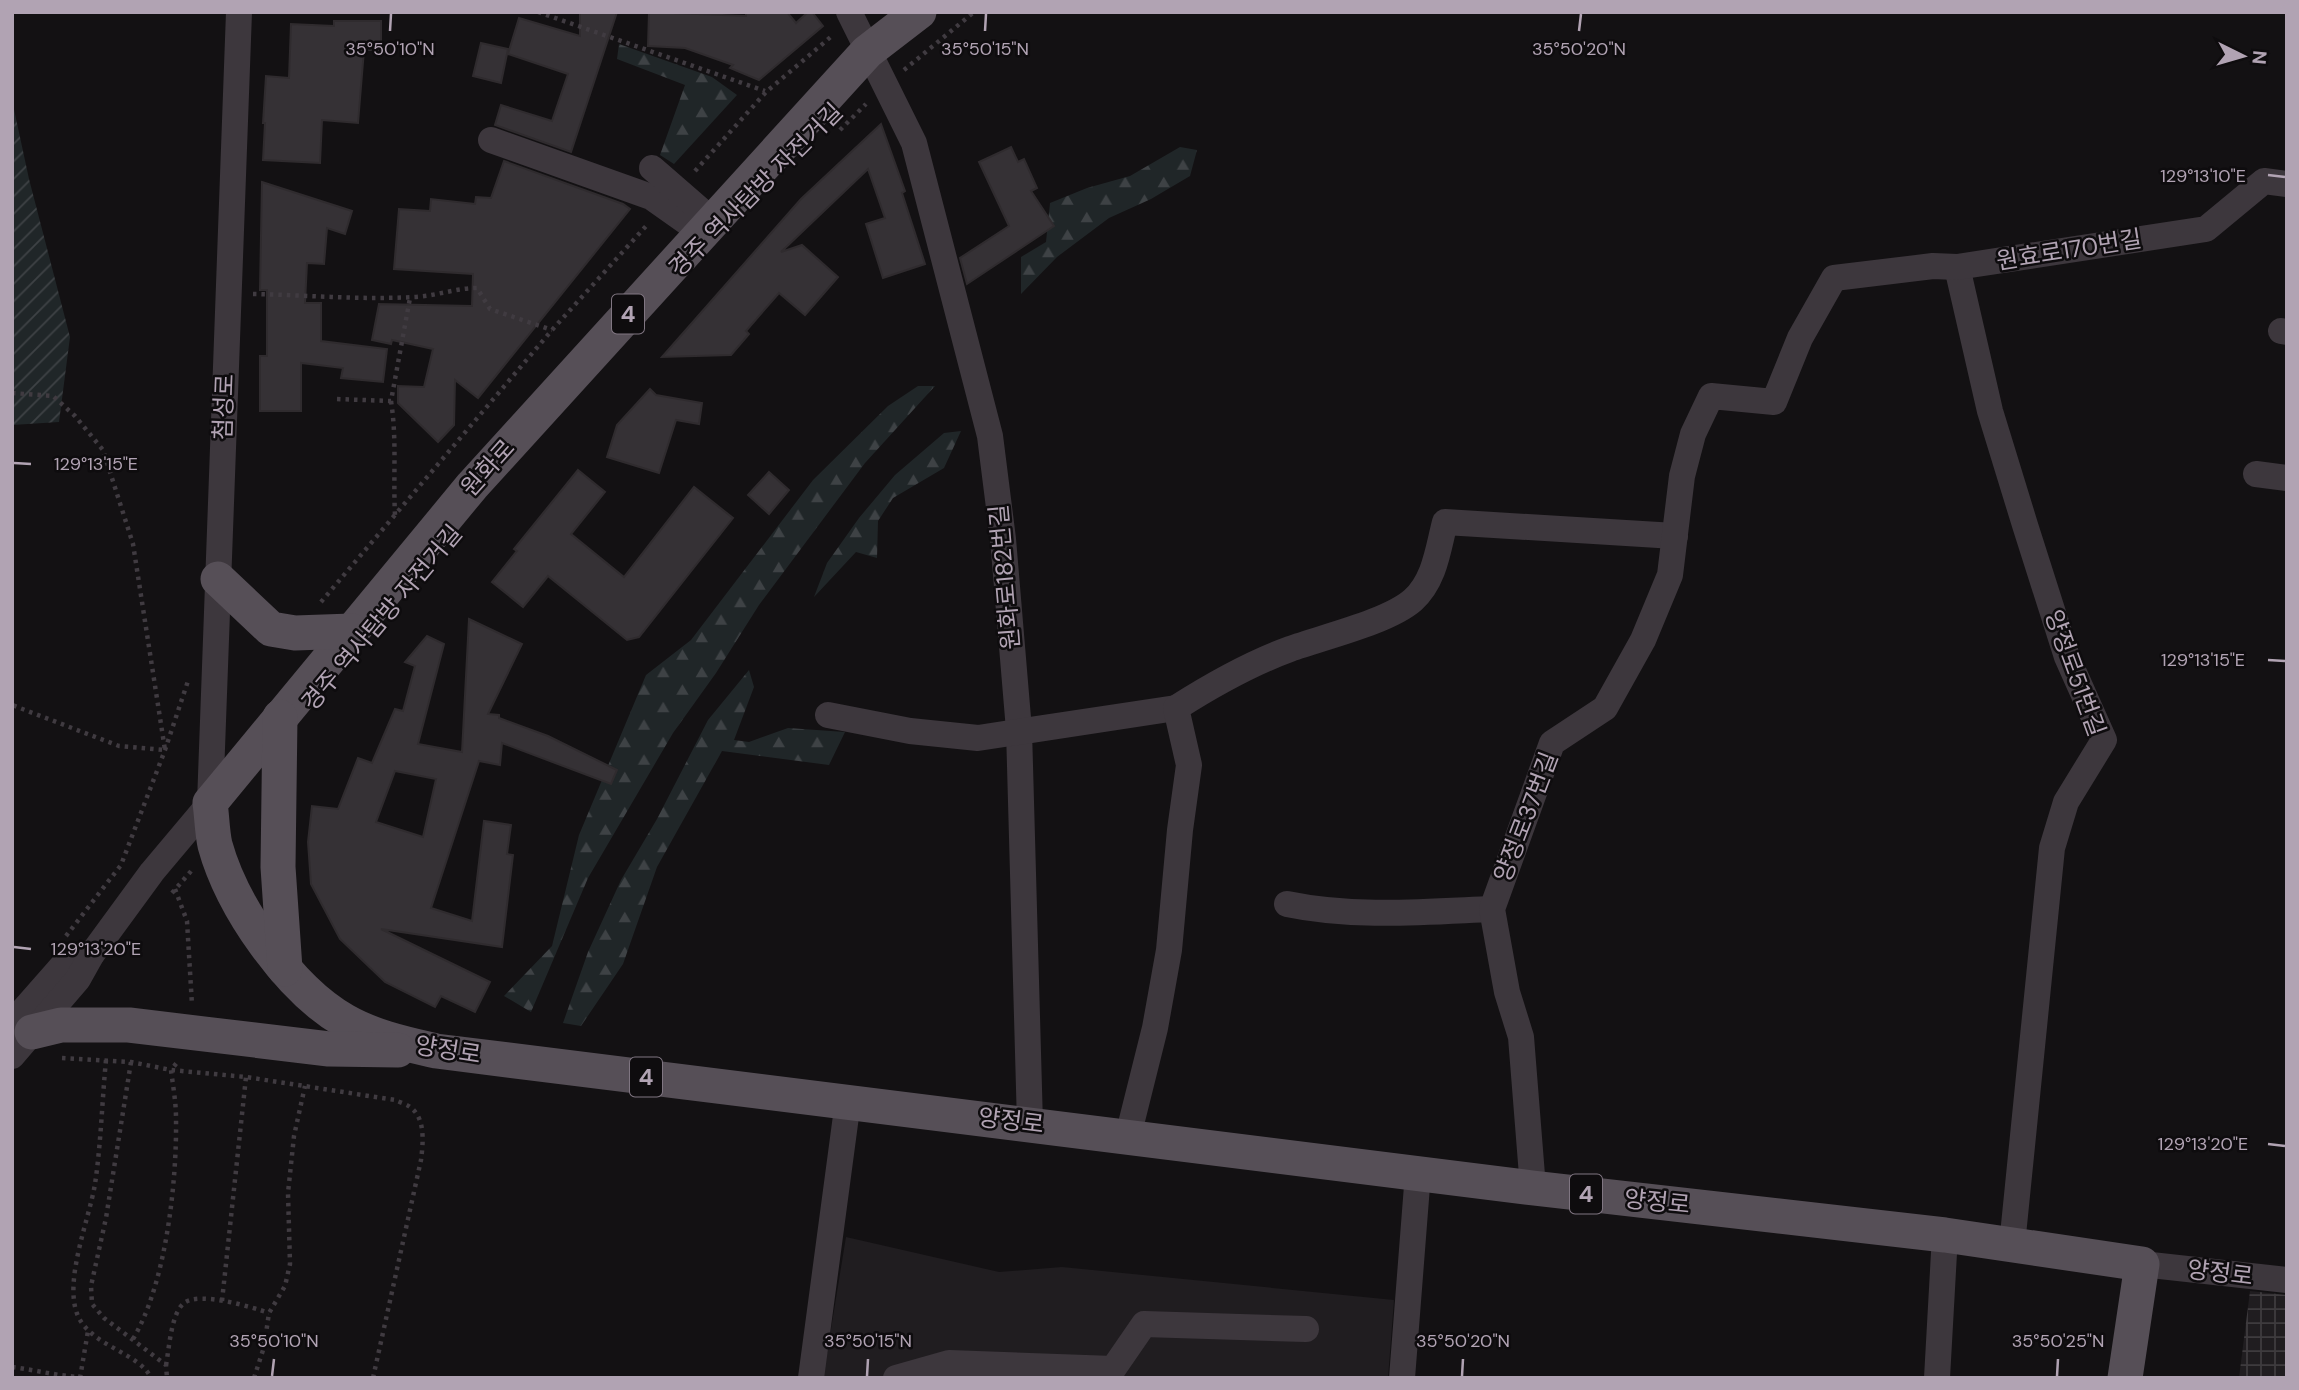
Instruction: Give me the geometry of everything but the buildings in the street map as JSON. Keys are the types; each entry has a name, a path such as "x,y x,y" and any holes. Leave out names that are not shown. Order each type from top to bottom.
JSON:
{"main road":[{"name":"원화로","path":"210,803 472,486 867,52 919,12"},
{"path":"218,579 271,629 295,633 352,631"},
{"path":"281,717 278,867 285,968"},
{"name":"양정로","path":"210,803 215,845 241,908 285,968 305,993 345,1022 389,1040 436,1051 1533,1188 1945,1235 2142,1264"},
{"path":"19,1037 61,1025 129,1025 329,1049 436,1051"},
{"path":"2125,1378 2142,1264"}],"street":[{"name":"첨성로","path":"210,803 239,12"},
{"name":"원화로182번길","path":"850,15 914,143 990,436 1003,539 1019,730 1030,1124"},
{"path":"491,140 652,197 671,198"},
{"path":"652,168 671,198 707,227"},
{"name":"원효로170번길","path":"1834,278 1933,266 1957,267 2206,229 2264,181 2287,184"},
{"name":"양정로51번길","path":"1957,267 1990,411 2025,525 2067,657 2104,740 2066,802 2052,848 2012,1245"},
{"name":"양정로37번길","path":"1533,1188 1521,1037 1507,992 1492,909 1552,743 1605,708 1643,640 1670,575 1682,476 1693,434 1711,396 1774,402 1800,338 1834,278"},
{"path":"2256,474 2287,478"},
{"path":"828,715 910,731 978,738 1175,708 1216,682 1275,656 1379,619 1412,601 1429,580 1445,522 1675,536"},
{"path":"1128,1136 1155,1028 1166,963 1189,765 1175,708"},
{"name":"원화로","path":"19,1037 78,979 92,954 152,872 210,803"},
{"path":"1287,904 1319,911 1382,913 1492,909"},
{"path":"811,1378 848,1101"},
{"path":"1402,1378 1418,1173"},
{"path":"1937,1378 1945,1235"},
{"name":"양정로","path":"2142,1264 2287,1280"},
{"path":"895,1378 949,1363 1113,1369 1144,1324 1306,1328"}],"path":[{"path":"538,12 766,92"},
{"name":"경주 역사탐방 자전거길","path":"837,133 885,86 974,12"},
{"path":"295,633 552,330 766,92 850,15"},
{"path":"228,293 410,298 447,293 458,288 477,288 490,309 552,330"},
{"path":"395,516 393,482 396,433 391,401 410,298"},
{"path":"12,393 53,397 75,416 103,450 133,544 165,750"},
{"path":"337,399 391,401"},
{"path":"62,942 121,865 165,750 190,675"},
{"path":"12,705 120,746 165,750"},
{"path":"166,900 215,845"},
{"path":"133,1339 141,1326 161,1264 173,1186 177,1117 171,1070 182,1055 193,1024 187,920 174,890"},
{"path":"59,1058 131,1062 171,1070 246,1077 395,1100 412,1108 420,1123 423,1139 421,1160 373,1378"},
{"path":"106,1060 95,1183 75,1277 74,1304 88,1331 144,1367 151,1378"},
{"path":"131,1062 106,1218 91,1286 92,1304 104,1318 166,1366"},
{"path":"222,1301 246,1077"},
{"path":"254,1378 264,1347 268,1313 285,1286 290,1264 288,1193 293,1136 305,1086"},
{"path":"167,1378 170,1337 177,1313 183,1304 192,1299 222,1301 251,1306 268,1313"},
{"path":"12,1367 57,1376 80,1377 88,1331"}],"shaded area":[{"path":"846,1237 999,1272 1062,1267 1394,1300 1388,1378 823,1378"},
{"path":"2250,1291 2287,1295 2287,1378 2239,1378"}],"green space":[{"path":"619,44 712,77 737,95 674,164 660,155 685,85 617,59"},
{"path":"12,100 29,179 70,337 59,422 12,425"},
{"path":"1180,147 1197,150 1190,176 1151,199 1109,218 1057,257 1021,294 1021,257 1046,242 1050,203 1087,188 1130,176"},
{"path":"918,386 935,386 865,463 759,605 716,673 673,733 588,878 531,1012 504,996 552,946 579,835 646,675 691,640 813,480 888,406"},
{"path":"961,431 944,468 893,498 878,521 877,558 856,552 814,597 827,563 859,518 895,475 944,433"},
{"path":"749,670 754,687 734,740 749,742 788,728 845,732 829,765 722,751 657,867 623,964 581,1026 563,1023 588,952 621,880 657,819 708,720"}]}
